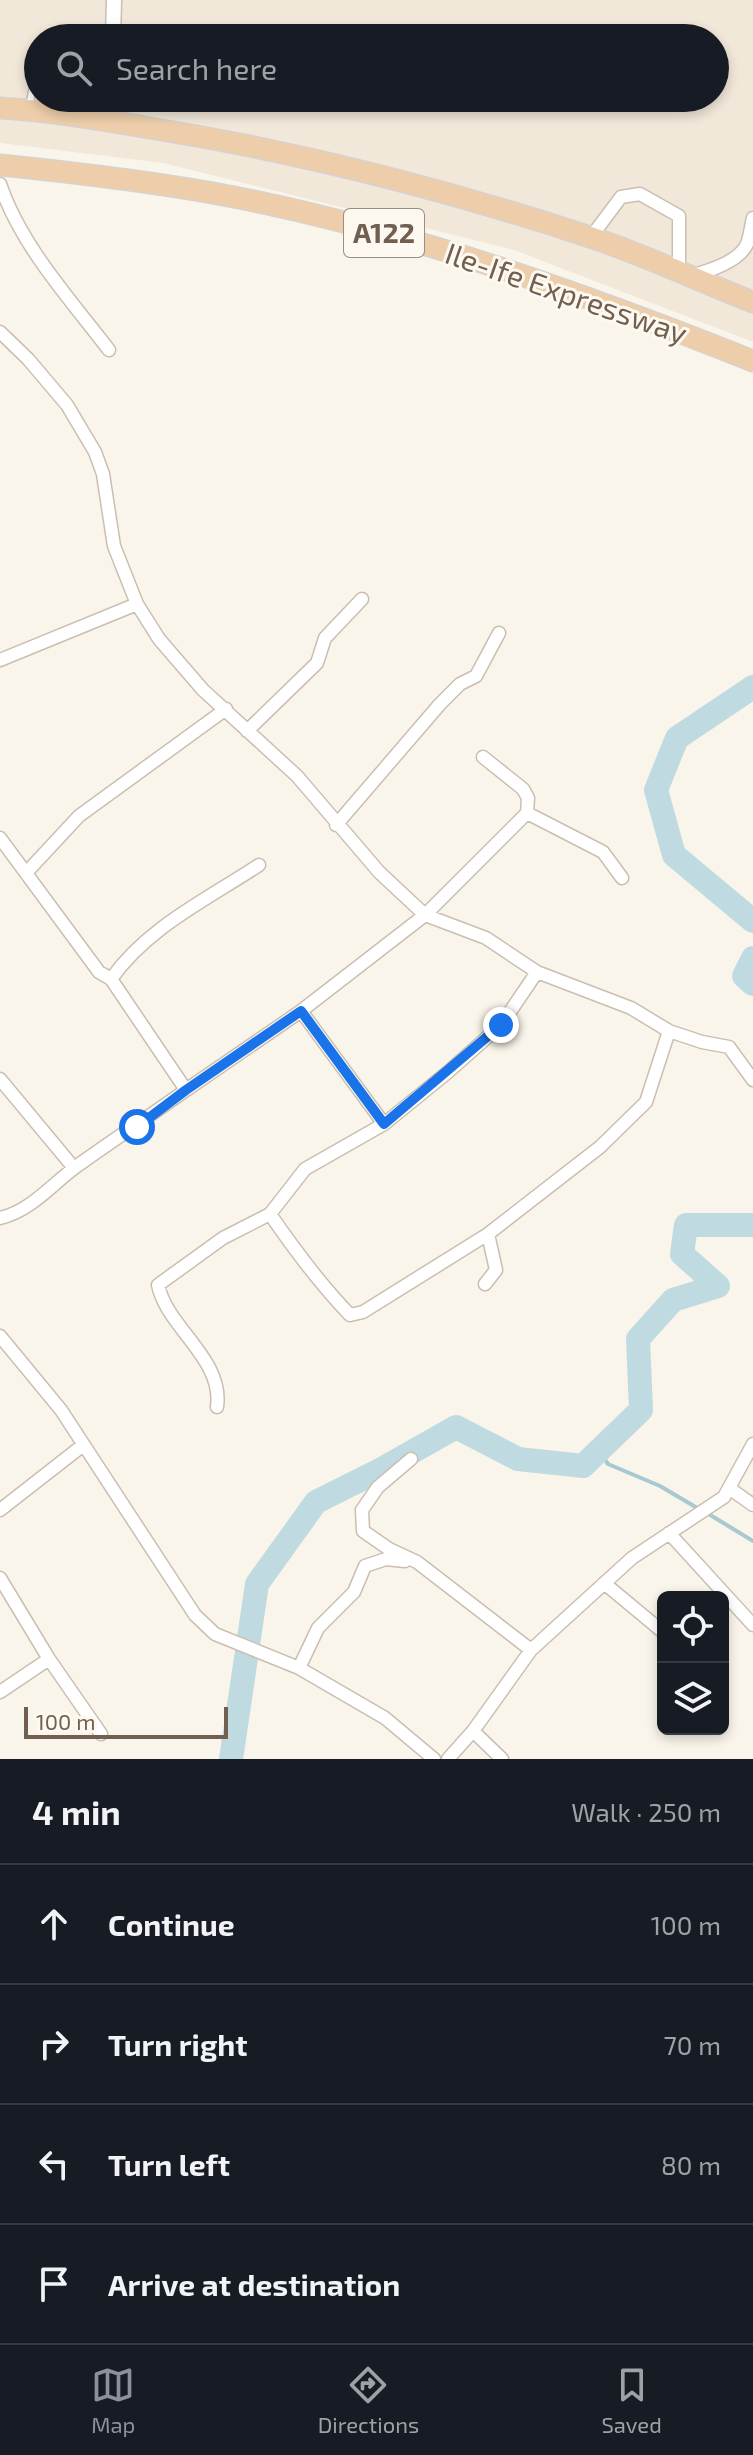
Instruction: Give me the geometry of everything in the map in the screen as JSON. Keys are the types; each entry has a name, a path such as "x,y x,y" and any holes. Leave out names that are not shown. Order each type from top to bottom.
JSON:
{"highway":[{"name":"Ile-Ife Expressway","path":"0,108 24,110"},
{"name":"Ile-Ife Expressway","path":"76,112 99,113 338,164 477,202 591,237 753,302"},
{"name":"Ile-Ife Expressway","path":"0,165 121,179 233,197 375,231 516,274 753,361"}],"street":[{"path":"113,24 114,0"},
{"path":"0,184 35,252 109,350"},
{"path":"591,237 621,197 640,194 679,216 684,275 710,271 746,247 753,218"},
{"path":"0,332 67,405 95,452 103,474 114,546 137,604 159,639 203,690 297,776 379,872 425,915 486,938 537,972 631,1008 669,1031 729,1047 753,1080"},
{"path":"247,731 317,663 325,638 362,599"},
{"path":"0,660 137,604"},
{"path":"336,825 440,704 460,684 476,676 499,633"},
{"path":"26,873 79,816 226,709"},
{"path":"0,1218 15,1215 63,1180 74,1168 301,1011 425,915 527,813 528,798 523,789 483,757"},
{"path":"527,813 603,852 622,878"},
{"path":"0,838 99,972 111,979 186,1090"},
{"path":"111,979 127,956 154,933 194,904 215,895 259,865"},
{"path":"217,1407 218,1395 209,1367 162,1301 158,1285 223,1238 270,1214 305,1169 384,1124 501,1025 537,972"},
{"path":"301,1011 384,1124"},
{"path":"270,1214 288,1241 350,1315 363,1312 488,1234 600,1147 646,1102 669,1031"},
{"path":"0,1079 74,1168"},
{"path":"485,1284 496,1270 488,1234"},
{"path":"0,1336 61,1410 195,1615 215,1634 299,1668 385,1718 434,1759"},
{"path":"448,1759 473,1731 531,1650 632,1558 724,1497 753,1444"},
{"path":"0,1510 82,1446"},
{"path":"411,1459 378,1487 362,1510 363,1531 389,1549 417,1562 531,1650"},
{"path":"729,1488 753,1505"},
{"path":"669,1533 753,1625"},
{"path":"299,1668 318,1628 354,1592 365,1566 386,1559 417,1562"},
{"path":"0,1578 49,1659 101,1734"},
{"path":"604,1583 657,1627"},
{"path":"0,1692 49,1659"},
{"path":"473,1731 502,1759"}],"shaded area":[{"path":"0,0 753,0 753,342 514,250 163,163 0,143"}],"waterway":[{"path":"753,687 677,738 656,790 674,855 753,921"},
{"path":"753,958 744,976 753,984"},
{"path":"231,1759 257,1584 316,1502 456,1427 518,1459 583,1466 641,1410 638,1339 673,1300 718,1286 682,1254 686,1225 753,1225"},
{"path":"599,1451 608,1464 660,1486 699,1509"},
{"path":"707,1513 753,1541"}],"route":[{"path":"137,1127 301,1011 384,1124 501,1025"}]}
